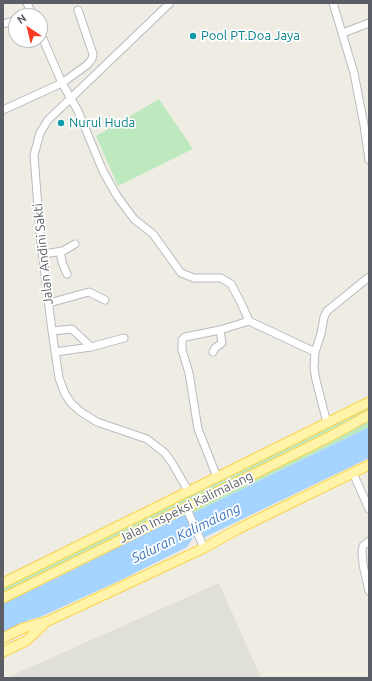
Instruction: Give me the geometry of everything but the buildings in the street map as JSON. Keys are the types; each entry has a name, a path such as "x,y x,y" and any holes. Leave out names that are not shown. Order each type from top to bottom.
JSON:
{"main road":[{"name":"Jalan Inspeksi Kalimalang","path":"3,584 369,402"},
{"name":"Jalan Inspeksi Kalimalang","path":"3,598 187,509 335,434 369,415"},
{"path":"3,638 23,628 48,621 204,548 238,529 369,465"},
{"path":"3,652 26,641 48,621"}],"street":[{"name":"Jalan Andini Sakti","path":"170,3 71,97 43,127 37,140 34,155 52,331 59,378 65,394 71,403 81,412 97,422 147,439 165,453 189,492"},
{"path":"333,3 343,33 355,79 369,160"},
{"path":"3,110 62,83 87,65 92,59 92,54 78,10"},
{"path":"343,33 369,23"},
{"path":"47,48 62,83 71,97 103,171 117,196 134,219 153,234 181,273 194,278 221,278 231,284 250,321 315,352"},
{"path":"43,254 60,251 75,244"},
{"path":"60,251 62,262 67,274"},
{"path":"327,423 314,368 315,352 321,334 324,317 327,312 369,277"},
{"path":"49,303 89,292 100,296 105,300"},
{"path":"217,477 198,429 189,373 183,357 181,342 182,339 186,337 220,330 250,321"},
{"path":"52,331 72,329 91,347"},
{"path":"214,352 214,348 222,343 220,330"},
{"path":"56,352 91,347 124,338"},
{"path":"353,473 369,508"},
{"path":"187,509 204,548"},
{"path":"369,541 363,546 362,551 363,565 369,591"}],"shaded area":[{"path":"219,583 261,678 6,678"}],"green space":[{"path":"159,99 193,149 118,186 96,136"},
{"path":"369,402 369,427 189,515 178,517 3,604 3,583"}],"water":[{"name":"Saluran Kalimalang","path":"369,427 369,458 203,538 200,533 194,536 187,547 121,580 40,617 29,620 3,633 3,604 178,517 189,515"}],"place":[{"name":"Pool PT.Doa Jaya","path":"193,36"},
{"name":"Nurul Huda","path":"61,123"}]}
